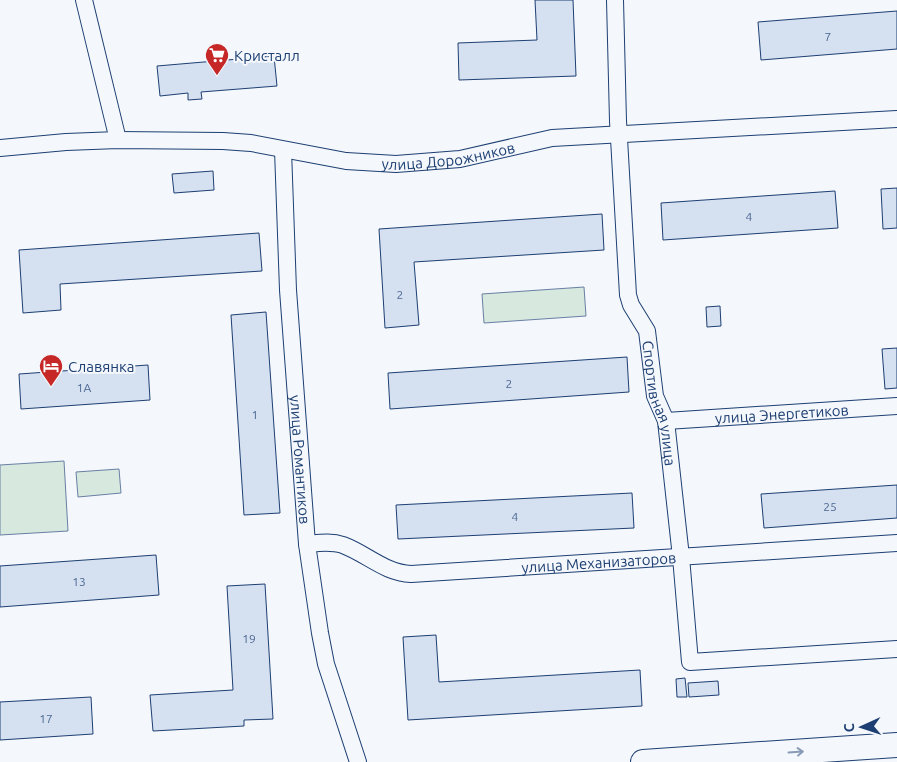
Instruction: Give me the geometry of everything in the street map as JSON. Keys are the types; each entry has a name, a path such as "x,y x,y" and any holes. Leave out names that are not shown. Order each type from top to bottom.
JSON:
{"street":[{"path":"84,0 118,140"},
{"name":"Спортивная улица","path":"614,0 628,295 631,305 647,331 655,396 666,420 690,662 897,649"},
{"name":"улица Дорожников","path":"0,148 66,142 118,140 223,141 251,143 346,161 404,163 460,159 552,138 897,119"},
{"name":"улица Романтиков","path":"283,150 289,308 307,544 326,664 358,762"},
{"name":"улица Энергетиков","path":"666,420 897,406"},
{"name":"улица Механизаторов","path":"307,544 334,543 344,546 390,570 400,574 411,574 897,543"},
{"path":"643,762 897,745"}],"shaded area":[{"path":"584,287 586,316 484,323 482,294"},
{"path":"64,461 68,531 0,535 0,465"},
{"path":"119,469 121,493 78,497 76,472"}],"building":[{"path":"535,0 573,0 576,76 459,80 458,43 537,40"},
{"path":"897,11 897,49 761,60 758,22"},
{"name":"Кристалл","path":"274,56 277,86 201,92 202,99 188,100 188,93 160,96 157,66"},
{"path":"213,171 214,190 174,193 172,174"},
{"path":"897,188 897,228 883,229 881,189"},
{"path":"835,191 838,228 663,240 661,203"},
{"path":"602,214 604,250 414,262 419,325 385,328 379,229"},
{"path":"259,233 262,271 60,284 61,310 23,313 19,250"},
{"path":"720,306 721,326 707,327 706,307"},
{"path":"266,312 280,513 244,515 231,315"},
{"path":"897,348 897,388 885,389 882,349"},
{"path":"627,357 629,392 390,409 388,373"},
{"path":"148,365 150,400 21,409 19,374"},
{"path":"897,485 897,518 764,528 761,494"},
{"path":"632,493 634,528 398,539 396,505"},
{"path":"156,555 159,595 0,607 0,566"},
{"path":"265,584 273,719 244,720 244,726 153,731 150,695 233,690 227,586"},
{"path":"436,635 439,682 640,670 642,706 408,720 403,637"},
{"path":"685,678 687,697 677,697 676,679"},
{"path":"718,681 719,695 689,697 688,683"},
{"path":"91,697 93,734 0,740 0,702"}],"place":[{"name":"Кристалл","path":"217,76"},
{"name":"Славянка","path":"51,387"}]}
